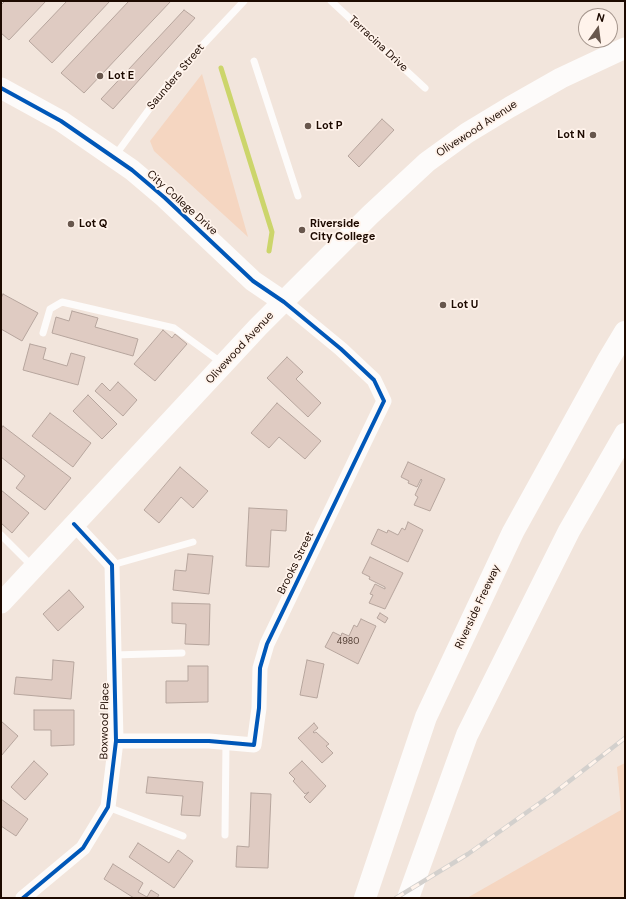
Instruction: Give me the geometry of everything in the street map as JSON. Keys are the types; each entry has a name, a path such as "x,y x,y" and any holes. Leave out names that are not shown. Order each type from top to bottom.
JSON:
{"highway":[{"name":"Riverside Freeway","path":"365,898 426,717 513,532 625,332"},
{"path":"408,898 467,736 569,531 625,434"}],"main road":[{"name":"Olivewood Avenue","path":"1,603 224,364 370,215 427,162 467,133 510,106 561,78 625,48"},
{"name":"City College Drive","path":"1,88 60,121 114,157 165,198 253,281 284,302"}],"street":[{"name":"Brooks Street","path":"116,741 209,741 254,745 260,668 267,644 384,401 374,380 341,349 284,302"},
{"path":"74,524 112,565"},
{"name":"Boxwood Place","path":"23,898 83,848 108,807 116,741 112,565"}],"lane":[{"name":"Saunders Street","path":"114,157 183,66 244,1"},
{"name":"Terracina Drive","path":"331,1 425,88"},
{"path":"254,61 298,196"},
{"path":"43,334 50,309 62,302 174,328 224,364"},
{"path":"1,535 34,568"},
{"path":"112,565 193,542"},
{"path":"114,655 182,653"},
{"path":"225,835 226,743"},
{"path":"108,807 183,836"}],"shaded area":[{"path":"202,74 248,237 154,151 150,141"},
{"path":"625,763 625,898 467,898 621,810 617,767"}],"building":[{"path":"5,1 46,1 9,40 1,33 1,5"},
{"path":"67,1 110,1 52,63 29,41"},
{"path":"129,1 171,1 84,93 61,73"},
{"path":"184,10 195,18 113,109 101,99"},
{"path":"382,119 394,130 359,167 348,156"},
{"path":"3,294 38,313 22,341 1,329 1,298"},
{"path":"72,311 98,318 95,327 138,339 133,356 52,333 56,317 69,321"},
{"path":"163,330 172,338 175,334 187,344 155,381 134,364"},
{"path":"30,344 46,348 43,359 67,366 71,353 85,357 78,385 23,370"},
{"path":"287,357 303,372 296,379 321,403 308,417 267,378"},
{"path":"118,382 137,400 123,416 95,391 102,383 110,391"},
{"path":"88,395 117,424 102,439 73,411"},
{"path":"277,403 321,441 305,459 279,437 269,448 251,433"},
{"path":"50,413 91,443 73,467 32,436"},
{"path":"3,426 71,478 45,510 16,488 25,476 1,457 1,429"},
{"path":"408,462 445,479 430,511 414,505 418,497 415,495 422,480 421,479 417,487 408,483 409,481 401,477"},
{"path":"180,467 208,491 193,508 181,497 159,523 144,510"},
{"path":"1,490 29,513 12,533 1,523"},
{"path":"249,508 287,510 286,531 271,530 269,567 246,566"},
{"path":"408,522 423,530 408,562 371,544 378,529 387,533 388,530 398,535 402,528 405,530"},
{"path":"188,554 213,556 209,594 173,590 175,570 186,571"},
{"path":"370,557 403,573 385,609 369,603 373,595 370,594 375,584 385,589 385,587 369,579 370,577 362,573"},
{"path":"69,590 84,607 58,631 43,614"},
{"path":"172,603 210,604 209,645 185,644 186,624 172,623"},
{"path":"380,613 388,618 385,623 377,618"},
{"path":"361,619 376,626 358,664 325,647 333,632 341,636 342,633 349,636 354,625 357,627"},
{"path":"53,660 74,662 71,699 14,694 16,677 52,680"},
{"path":"307,660 324,664 317,698 300,695"},
{"path":"188,666 208,666 208,702 166,703 166,681 188,681"},
{"path":"34,710 74,710 74,745 51,746 51,730 34,730"},
{"path":"1,721 18,736 1,756"},
{"path":"314,723 318,728 313,732 316,732 329,744 326,746 333,753 322,763 298,738"},
{"path":"34,761 48,774 25,800 11,787"},
{"path":"302,761 326,786 310,803 304,797 309,792 305,794 293,781 295,779 289,773"},
{"path":"148,777 203,782 200,816 181,815 183,796 146,793"},
{"path":"251,793 271,794 268,868 236,867 237,846 249,847"},
{"path":"1,799 28,819 16,836 1,826"},
{"path":"138,843 169,863 178,850 193,861 174,888 129,857"},
{"path":"113,864 143,883 138,892 147,897 151,890 159,895 157,898 134,898 104,879"}],"waterway":[{"path":"221,68 272,232 269,251"}],"railway":[{"path":"396,898 468,854 554,793 625,738"}],"cycle path":[{"path":"1,88 61,121 132,170 165,198 253,281 284,302 341,349 374,380 384,401 267,644 260,668 259,708 254,745 209,741 116,741"},
{"path":"23,898 83,848 108,807 116,741 112,565 74,524"}],"place":[{"name":"Lot E","path":"100,76"},
{"name":"Lot P","path":"308,126"},
{"name":"Lot N","path":"593,135"},
{"name":"Lot Q","path":"71,224"},
{"name":"Riverside City College","path":"302,230"},
{"name":"Lot U","path":"443,305"}]}
